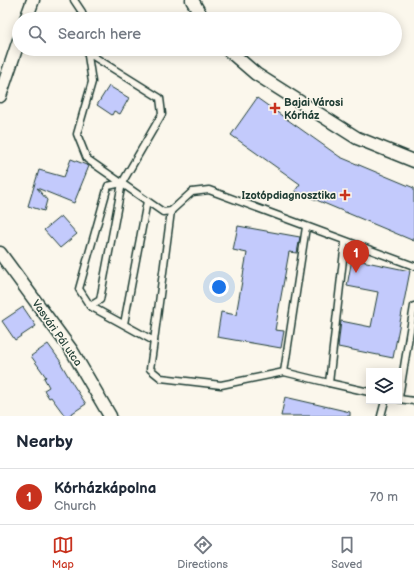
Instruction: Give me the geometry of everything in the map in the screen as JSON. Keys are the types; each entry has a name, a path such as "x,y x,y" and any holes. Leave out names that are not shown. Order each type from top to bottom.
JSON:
{"street":[{"path":"29,12 33,0"},
{"path":"192,0 198,12"},
{"path":"0,96 14,56"},
{"path":"235,56 256,74 357,138 414,161"},
{"name":"Vasvári Pál utca","path":"0,253 72,351 110,416"}],"lane":[{"path":"74,0 82,12"},
{"path":"89,56 92,82 77,134 87,159 163,212 172,211 192,192 209,190 345,242 414,266"},
{"path":"90,306 100,300 122,183 162,114 160,98 96,56"},
{"path":"122,183 108,186 78,289 90,306 154,341"},
{"path":"124,324 147,201"},
{"path":"172,211 150,369 161,378 221,385 284,372 366,391"},
{"path":"284,372 306,227"},
{"path":"329,383 345,242"},
{"path":"402,380 414,306"},
{"path":"402,399 414,401"},
{"path":"381,416 384,404"}],"building":[{"path":"109,86 129,98 120,114 114,111 112,115 97,105"},
{"path":"257,98 340,157 414,188 414,241 295,191 300,184 231,135"},
{"path":"71,159 89,166 74,203 37,188 47,200 44,211 28,206 39,170 64,177"},
{"path":"61,216 77,234 60,248 44,230"},
{"path":"238,226 300,237 297,253 289,252 275,330 284,331 281,348 217,337 221,312 236,315 247,253 233,250"},
{"path":"352,259 410,271 393,358 338,347 341,321 371,327 378,292 347,286"},
{"path":"23,307 36,326 15,340 2,321"},
{"path":"48,344 61,362 86,404 68,416 65,416 44,390 49,387 44,378 46,377 31,356"},
{"path":"285,397 350,412 350,416 281,416"}],"place":[{"name":"Bajai Városi Kórház","path":"275,108"},
{"name":"Izotópdiagnosztika","path":"345,195"},
{"name":"Kórházkápolna","path":"356,273"}]}
